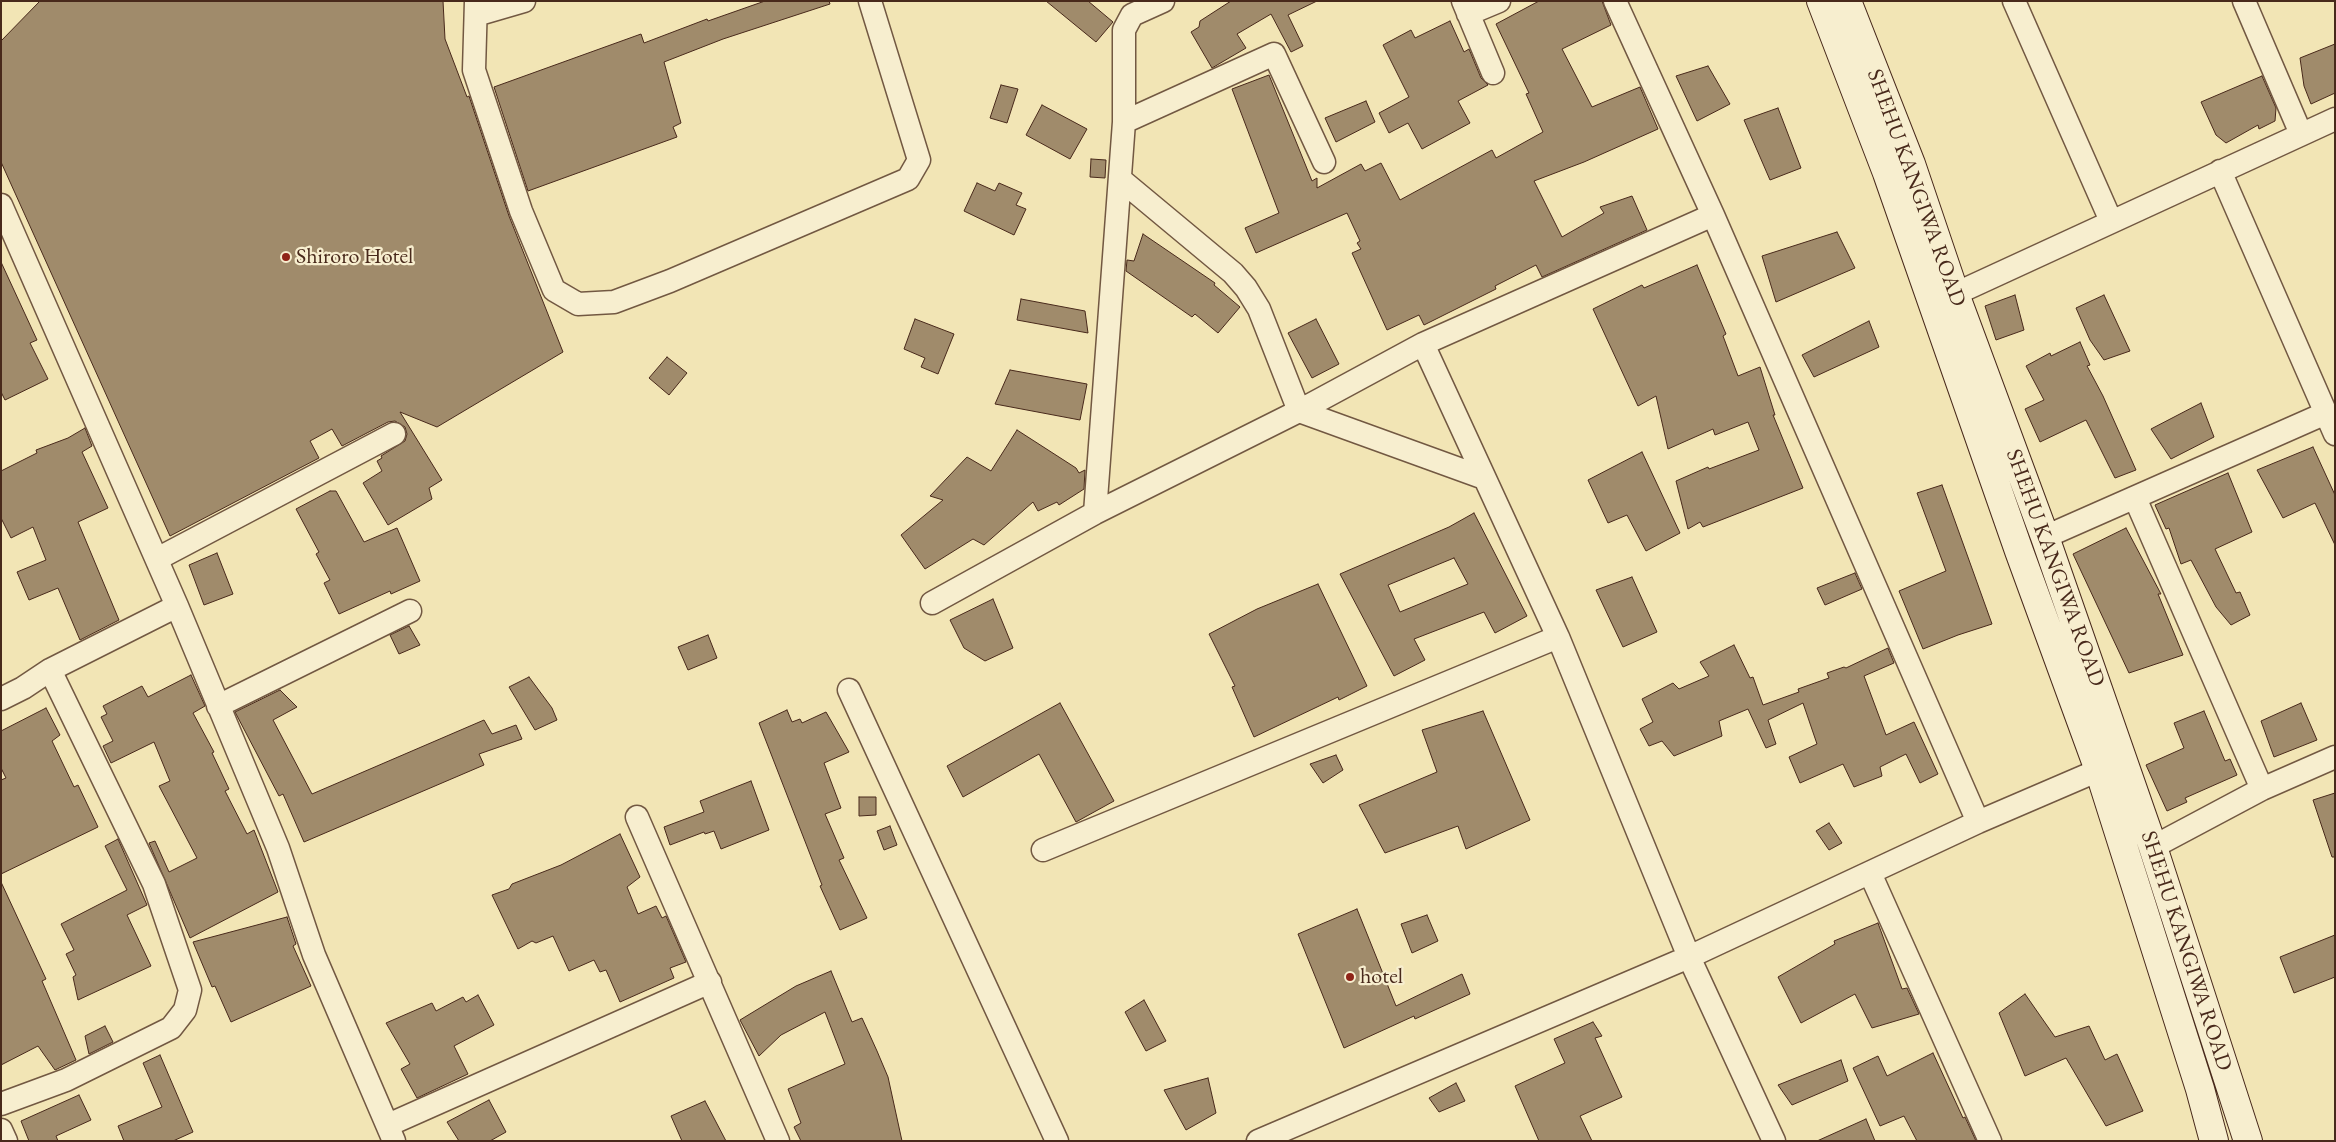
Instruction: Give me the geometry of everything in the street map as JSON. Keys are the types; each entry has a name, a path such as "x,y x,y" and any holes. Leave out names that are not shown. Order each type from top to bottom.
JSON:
{"main road":[{"name":"SHEHU KANGIWA ROAD","path":"1821,1 1955,294 2045,536 2153,847 2248,1141"},
{"name":"SHEHU KANGIWA ROAD","path":"1847,1 2018,551 2099,770 2200,1089 2214,1141"}],"street":[{"path":"524,1 476,8 474,70 521,211 554,290 578,304 614,302 622,299 908,179 919,160 870,1"},
{"path":"1095,513 1124,122 1124,30 1132,15 1163,1"},
{"path":"1493,73 1465,8 1499,1"},
{"path":"1615,1 1713,215 1978,822"},
{"path":"2014,1 2111,220"},
{"path":"2244,1 2301,134"},
{"path":"1124,122 1274,54 1324,162"},
{"path":"1955,294 2111,220 2335,119"},
{"path":"2220,171 2335,434"},
{"path":"1120,179 1233,273 1246,288 1259,309 1299,412 1484,478"},
{"path":"1,205 177,606 278,848 314,955 391,1133 710,982"},
{"path":"932,602 1095,513 1299,412 1423,344 1713,215"},
{"path":"1423,344 1558,637 1689,958 1774,1141"},
{"path":"2045,536 2326,413"},
{"path":"157,559 394,434"},
{"path":"2135,498 2262,789"},
{"path":"1,699 23,688 50,670 177,606"},
{"path":"218,706 410,611"},
{"path":"1043,850 1558,637"},
{"path":"1,1104 66,1080 171,1028 185,1010 190,990 154,884 50,670"},
{"path":"849,690 1057,1141"},
{"path":"2153,847 2262,789 2335,757"},
{"path":"1258,1141 1689,958 1978,822 2099,770"},
{"path":"637,817 778,1141"},
{"path":"1870,873 1990,1141"},
{"path":"1,1130 6,1141"}],"building":[{"name":"Shiroro Hotel","path":"40,1 443,1 445,39 467,97 469,96 509,216 563,352 437,427 400,412 442,480 429,488 432,499 388,525 363,483 382,471 377,461 382,458 381,456 405,441 407,434 405,427 395,421 388,422 342,446 332,429 310,441 319,458 170,536 1,162 1,41"},
{"path":"765,1 829,1 830,4 723,39 664,62 681,123 673,127 677,137 528,191 494,87 641,34 644,43 707,19 708,21"},
{"path":"1046,1 1088,1 1113,22 1096,42"},
{"path":"1231,1 1317,1 1288,15 1303,46 1291,52 1271,14 1237,34 1246,48 1212,68 1191,32 1199,27 1200,21"},
{"path":"1539,1 1602,1 1611,25 1562,49 1592,107 1640,87 1658,129 1584,162 1534,181 1562,237 1604,213 1600,207 1632,196 1647,230 1542,277 1536,265 1495,286 1496,289 1424,325 1419,315 1387,330 1352,253 1361,249 1357,243 1360,241 1347,213 1256,253 1245,228 1279,213 1232,89 1269,75 1312,181 1317,178 1317,188 1361,164 1365,171 1381,163 1400,200 1492,150 1496,158 1543,132 1526,94 1529,93 1496,24"},
{"path":"1450,21 1464,52 1469,49 1481,78 1488,85 1458,101 1470,123 1422,149 1408,123 1389,133 1379,113 1409,97 1383,45 1411,30 1415,38"},
{"path":"2335,44 2335,93 2311,104 2304,86 2300,58"},
{"path":"1708,66 1730,104 1697,121 1676,76"},
{"path":"2262,76 2276,108 2275,121 2259,129 2258,125 2226,143 2216,135 2201,102"},
{"path":"1001,85 1018,89 1007,123 990,118"},
{"path":"1366,101 1375,122 1336,142 1325,118"},
{"path":"1042,105 1087,129 1070,159 1026,135"},
{"path":"1778,108 1801,168 1770,180 1744,120"},
{"path":"1091,159 1106,160 1105,178 1090,177"},
{"path":"977,183 995,191 999,183 1022,193 1016,205 1026,209 1014,235 964,211"},
{"path":"1837,232 1855,268 1776,302 1762,256"},
{"path":"1143,234 1215,283 1214,285 1240,307 1218,333 1195,314 1192,317 1126,271 1127,260 1134,261"},
{"path":"1,262 37,340 30,343 48,379 5,400 1,392"},
{"path":"1697,265 1726,334 1723,336 1738,376 1760,367 1775,415 1773,415 1803,488 1703,527 1700,522 1688,529 1676,481 1708,467 1709,469 1759,450 1748,422 1715,435 1713,429 1668,449 1656,396 1638,406 1593,309 1642,285 1644,288"},
{"path":"2015,295 2024,330 1996,340 1985,306"},
{"path":"2104,295 2130,351 2104,360 2090,340 2076,308"},
{"path":"1021,299 1085,311 1088,333 1017,320"},
{"path":"915,319 954,334 938,374 921,367 925,358 904,349"},
{"path":"1316,319 1339,364 1312,378 1288,333"},
{"path":"1869,321 1879,347 1814,377 1802,355"},
{"path":"2080,342 2090,365 2087,366 2103,396 2136,470 2115,478 2086,420 2040,442 2025,409 2044,400 2026,366 2050,353 2051,356"},
{"path":"667,357 687,373 669,395 649,378"},
{"path":"1010,370 1087,384 1080,420 995,404"},
{"path":"2201,403 2214,437 2171,459 2151,429"},
{"path":"85,428 92,446 82,452 108,508 78,522 119,620 80,640 58,588 29,600 17,572 46,560 33,527 11,538 1,518 1,471 37,453 36,450 68,438"},
{"path":"1017,430 1076,468 1079,473 1085,470 1084,489 1059,505 1057,502 1038,511 1033,502 984,545 973,539 925,569 901,535 943,500 930,496 967,457 991,471"},
{"path":"2313,447 2335,495 2335,545 2315,503 2283,518 2257,470"},
{"path":"1642,452 1680,533 1646,551 1627,515 1608,523 1588,480"},
{"path":"2228,473 2252,532 2215,549 2236,593 2240,592 2250,615 2231,625 2216,607 2191,560 2181,564 2169,528 2166,529 2155,505"},
{"path":"1942,485 1992,624 1923,649 1899,591 1946,571 1917,493"},
{"path":"330,491 336,491 364,542 397,528 420,581 391,594 390,591 339,614 324,583 330,580 316,554 319,552 296,509"},
{"path":"1474,513 1527,616 1495,633 1484,612 1414,639 1425,660 1394,676 1340,574 1449,527","holes":["1454,558 1468,584 1400,612 1388,585"]},
{"path":"2126,528 2161,594 2158,594 2183,655 2129,673 2073,554"},
{"path":"217,553 233,594 204,605 189,565"},
{"path":"1855,573 1862,589 1825,605 1817,588"},
{"path":"1632,577 1657,632 1623,647 1596,590"},
{"path":"1318,584 1367,686 1339,700 1338,697 1254,737 1232,687 1235,686 1209,634 1257,609"},
{"path":"993,599 1013,648 985,661 964,648 950,620"},
{"path":"409,626 420,645 399,654 390,635"},
{"path":"708,635 717,658 688,670 678,647"},
{"path":"1734,645 1750,678 1753,677 1763,705 1799,692 1798,689 1829,678 1827,673 1846,668 1888,648 1894,663 1864,676 1886,735 1914,722 1938,774 1920,783 1906,754 1880,767 1882,776 1854,787 1843,764 1800,783 1789,757 1817,744 1803,703 1768,720 1776,744 1766,748 1748,709 1719,721 1722,736 1674,756 1662,741 1649,746 1640,729 1653,722 1642,699 1673,683 1679,689 1709,676 1700,662"},
{"path":"191,675 205,706 193,713 214,752 212,753 229,789 225,791 247,834 254,830 278,892 190,938 149,843 155,841 169,872 197,858 159,786 170,781 154,742 111,763 103,746 113,741 101,717 107,714 103,706 142,686 148,697"},
{"path":"529,677 552,708 557,720 535,730 509,687"},
{"path":"280,690 297,707 273,720 312,794 484,720 492,734 516,725 522,739 479,754 484,765 304,842 283,794 279,796 235,712"},
{"path":"1060,703 1114,801 1076,822 1039,754 963,797 947,766"},
{"path":"2301,703 2317,740 2274,757 2261,721"},
{"path":"46,708 60,735 52,741 74,787 78,785 98,827 1,874 1,780 6,778 1,768 1,731"},
{"path":"787,710 792,722 800,719 802,723 826,712 849,752 824,763 841,808 825,814 844,858 839,860 867,918 840,930 820,886 822,885 759,723"},
{"path":"1483,711 1530,820 1466,849 1458,826 1385,853 1359,805 1437,772 1422,730"},
{"path":"2204,711 2225,761 2230,759 2237,775 2185,798 2187,802 2167,811 2146,765 2184,748 2174,723"},
{"path":"1336,755 1343,770 1323,783 1310,764"},
{"path":"751,781 769,830 721,849 714,831 705,834 704,832 670,845 664,827 704,812 700,801"},
{"path":"2335,793 2335,857 2332,857 2313,800"},
{"path":"859,797 876,797 876,815 859,816"},
{"path":"1829,823 1842,843 1829,850 1816,831"},
{"path":"890,826 897,845 884,850 877,831"},
{"path":"620,834 640,877 627,887 638,914 656,906 662,918 666,916 686,962 670,968 674,978 620,1002 606,970 600,972 594,960 569,971 553,936 536,943 532,941 518,949 492,895 509,889 512,884 561,865"},
{"path":"118,839 147,905 127,915 151,966 78,1000 73,977 76,975 66,954 74,950 61,924 127,890 105,846"},
{"path":"1,882 46,979 42,981 76,1060 55,1070 38,1046 1,1065"},
{"name":"hotel","path":"1357,909 1396,1006 1462,974 1470,994 1415,1019 1414,1016 1344,1048 1298,934"},
{"path":"1427,915 1438,941 1412,953 1401,924"},
{"path":"287,917 296,944 293,946 311,986 231,1022 215,986 212,987 193,942"},
{"path":"1878,923 1902,989 1907,988 1919,1014 1872,1028 1855,994 1801,1023 1778,977 1835,944 1834,941"},
{"path":"2335,935 2335,977 2294,993 2280,957"},
{"path":"831,971 852,1022 862,1018 888,1077 902,1141 801,1141 794,1127 801,1123 788,1089 845,1064 825,1012 781,1035 759,1056 740,1020 796,986"},
{"path":"2025,994 2055,1037 2089,1026 2105,1060 2117,1054 2143,1111 2106,1126 2066,1058 2025,1076 1999,1013"},
{"path":"478,995 494,1025 454,1046 468,1074 417,1098 401,1069 410,1064 386,1023 432,1003 436,1011 463,997 466,1002"},
{"path":"1144,1000 1166,1041 1146,1051 1125,1012"},
{"path":"1593,1022 1602,1036 1595,1038 1622,1097 1580,1116 1592,1141 1539,1141 1515,1086 1565,1063 1554,1039"},
{"path":"105,1026 113,1042 89,1054 85,1036"},
{"path":"1933,1053 1963,1118 1965,1117 1976,1141 1917,1141 1904,1116 1880,1126 1853,1068 1878,1056 1887,1076"},
{"path":"160,1055 193,1132 173,1141 124,1141 118,1126 162,1107 143,1063"},
{"path":"1841,1060 1848,1081 1792,1105 1778,1085"},
{"path":"1208,1078 1216,1113 1186,1130 1164,1090"},
{"path":"1456,1083 1465,1101 1439,1112 1429,1098"},
{"path":"79,1095 91,1120 56,1136 58,1141 29,1141 21,1121"},
{"path":"489,1100 506,1132 490,1141 459,1141 447,1122"},
{"path":"705,1101 726,1141 682,1141 671,1116"},
{"path":"1866,1119 1875,1141 1817,1141"}],"place":[{"name":"Shiroro Hotel","path":"286,257"},
{"name":"hotel","path":"1350,977"}]}
